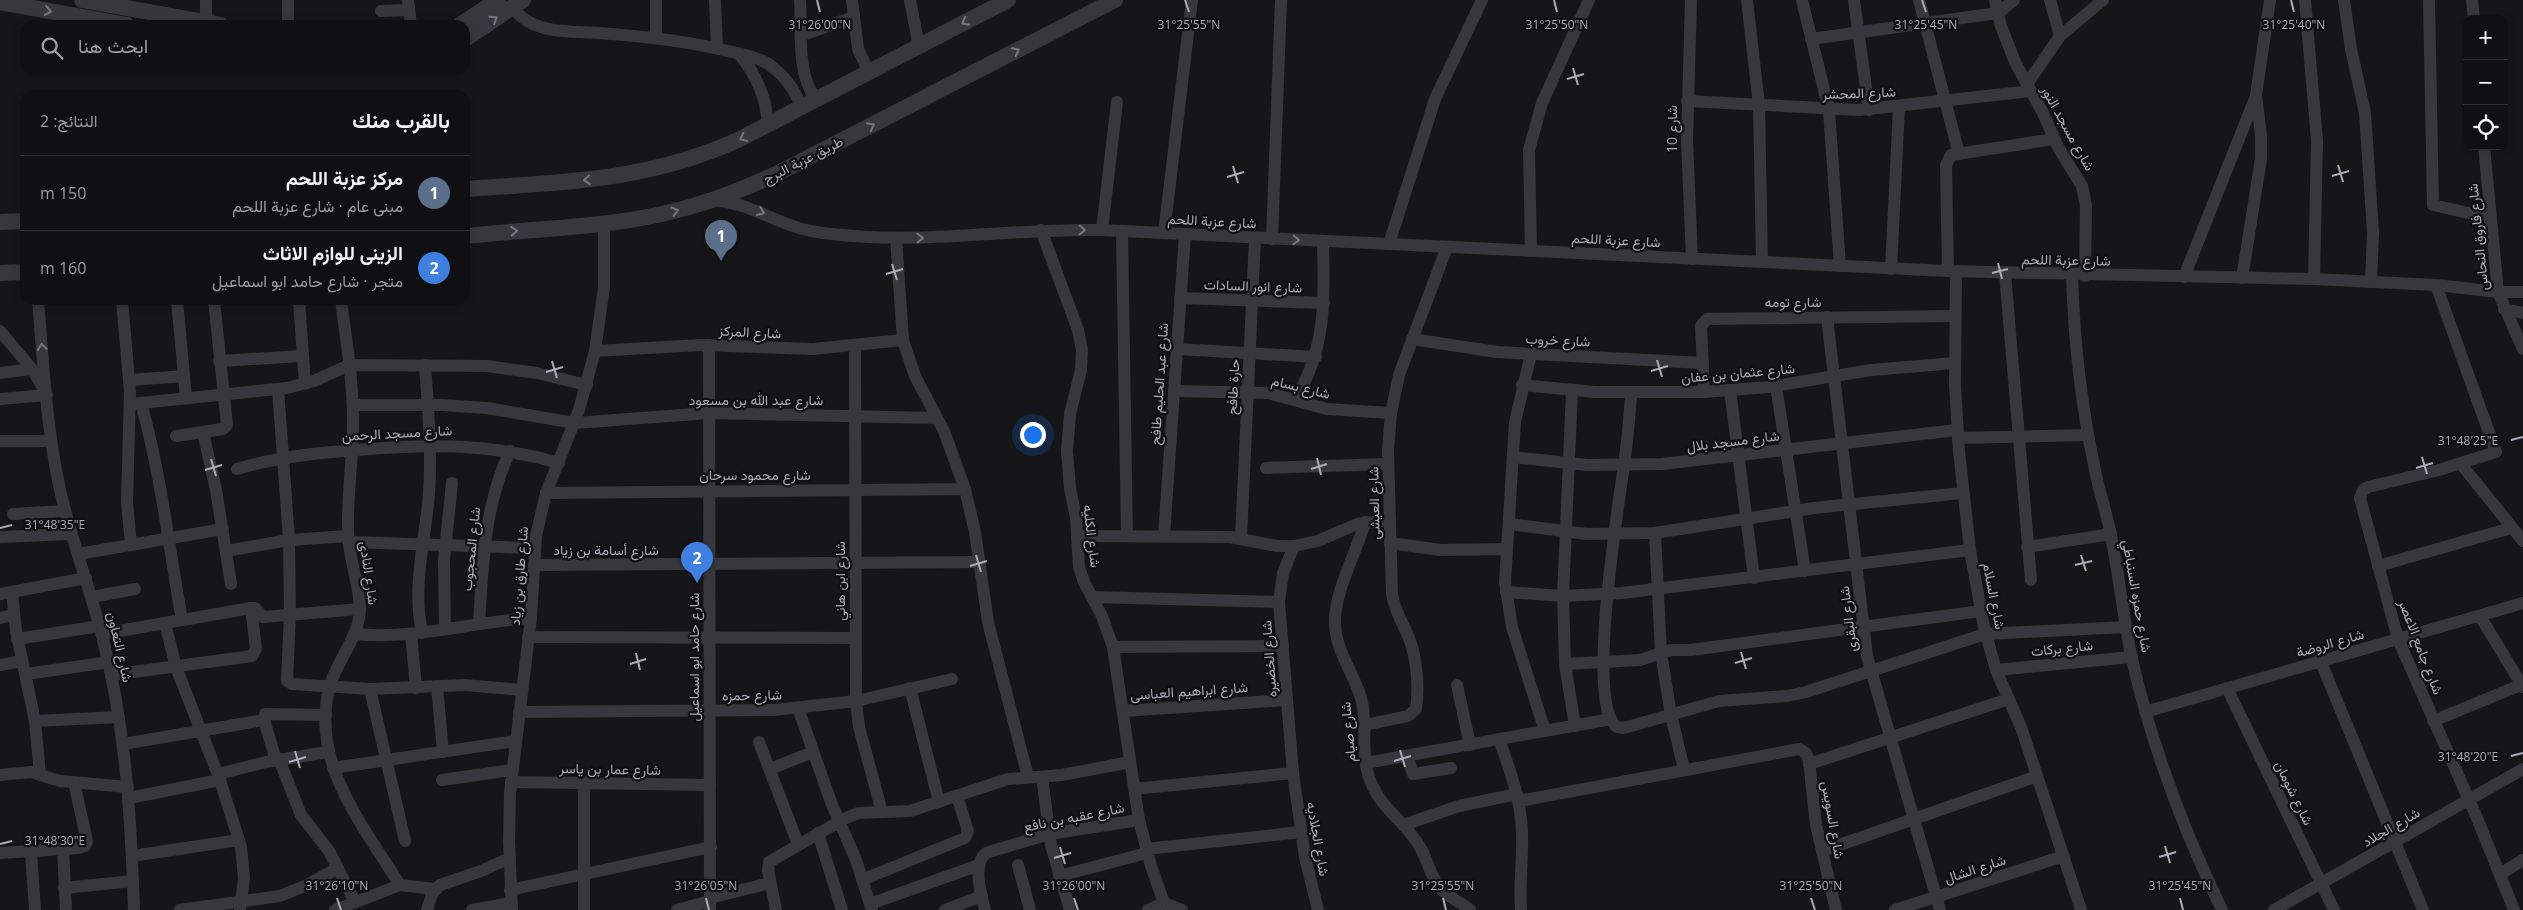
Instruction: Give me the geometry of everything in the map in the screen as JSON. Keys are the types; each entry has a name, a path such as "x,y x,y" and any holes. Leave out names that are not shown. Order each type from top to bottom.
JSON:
{"street":[{"path":"82,0 139,5 198,20"},
{"path":"206,0 213,20"},
{"path":"288,0 288,20"},
{"path":"656,0 656,37"},
{"path":"715,0 717,48"},
{"path":"800,0 805,76 816,99"},
{"path":"852,0 858,49 870,72"},
{"path":"910,0 919,46"},
{"path":"470,189 587,181 634,174 666,167 711,152 1008,0"},
{"name":"طريق عزبة البرج","path":"470,235 604,222 660,214 714,200 766,180 1115,0"},
{"path":"1164,233 1192,0"},
{"path":"1272,239 1281,0"},
{"path":"1389,244 1435,99 1482,0"},
{"path":"1531,251 1529,150 1542,104 1589,0"},
{"name":"شارع 10","path":"1691,0 1687,101 1687,180 1692,259"},
{"path":"1747,0 1759,106 1762,262"},
{"path":"1802,0 1829,110 1840,266"},
{"path":"1854,0 1869,110"},
{"path":"1919,0 1959,154 2054,139"},
{"name":"شارع مسجد النور","path":"1994,0 2010,50 2029,88 2044,112 2054,139 2078,177 2085,195 2086,276"},
{"path":"1811,38 1998,13 2014,0"},
{"path":"2050,0 2060,36"},
{"path":"2029,88 2060,36 2103,0"},
{"path":"2184,277 2256,95 2270,0"},
{"path":"2305,0 2317,141 2314,279"},
{"path":"2344,0 2350,49 2365,113 2373,232 2371,282"},
{"path":"2429,0 2433,205 2490,218"},
{"path":"2472,0 2474,15"},
{"path":"0,2 99,20"},
{"path":"511,2 526,21 546,29 656,37 717,48 760,60 778,72 792,88 801,107"},
{"path":"470,20 511,2"},
{"path":"470,35 511,2"},
{"path":"381,11 409,5 410,20"},
{"path":"802,35 854,17"},
{"path":"740,54 759,83 768,124"},
{"name":"شارع المحشر","path":"1687,101 1829,110 1869,110 2029,88"},
{"path":"2242,278 2262,160 2262,135 2256,95"},
{"path":"1102,230 1117,102"},
{"path":"1891,269 1899,107"},
{"name":"شارع فاروق النحاس","path":"2484,150 2498,292 2523,349"},
{"name":"شارع السلام","path":"1959,154 1951,155 1946,165 1955,316 1957,434 1970,550 1985,634 1996,670 2038,776 2082,910"},
{"name":"شارع عزبة اللحم","path":"714,200 748,206 802,229 833,234 896,238 943,237 1041,230 1102,230 1952,272 2314,279 2436,285 2498,292 2523,292"},
{"path":"0,222 20,221"},
{"name":"شارع طارق بن زياد","path":"511,901 511,776 530,618 535,548 546,493 574,423 587,385 595,351 604,287 604,222"},
{"name":"شارع الكليه","path":"1041,230 1078,330 1082,350 1082,370 1070,414 1066,451 1068,476 1078,536 1079,567 1102,616 1113,648 1139,820 1162,906"},
{"path":"1122,231 1127,536"},
{"name":"شارع عبد الحليم طافح","path":"1164,536 1185,234"},
{"path":"896,238 899,318 903,340 915,376 953,452 965,489 973,525 988,622 1028,777"},
{"name":"حارة طافح","path":"1241,538 1255,238"},
{"path":"1296,400 1316,357 1323,325 1323,241"},
{"name":"شارع العيشى","path":"1365,725 1411,715 1416,706 1412,645 1393,602 1388,464 1391,413 1399,375 1447,247"},
{"path":"0,273 20,272"},
{"path":"2005,273 2031,580"},
{"name":"شارع حمزه السنباطي","path":"2072,275 2077,354 2088,435 2111,534 2132,657 2145,712 2178,813 2222,910"},
{"name":"شارع جامع الاعصر","path":"2436,285 2496,452 2462,464 2363,490 2360,498 2398,639 2469,800 2514,910"},
{"name":"شارع انور السادات","path":"1180,298 1324,303"},
{"name":"شارع التعاون","path":"38,305 51,441 71,534 92,597 109,662 119,717 128,792 134,910"},
{"path":"122,305 130,380 160,484 167,539 182,620"},
{"path":"177,305 186,398"},
{"path":"176,436 226,427 214,305"},
{"path":"298,305 305,384"},
{"name":"شارع النادى","path":"342,305 353,405 349,539 360,609 354,634 338,664 330,686 326,716 328,752 345,796 400,885"},
{"path":"2504,309 2523,313"},
{"name":"شارع تومه","path":"1704,392 1701,326 1707,318 1955,316"},
{"name":"شارع البقرى","path":"1827,317 1871,671 1940,910"},
{"name":"شارع التعاون","path":"0,332 32,369 47,395"},
{"name":"شارع خروب","path":"1412,339 1472,350 1703,363"},
{"name":"شارع المركز","path":"595,351 709,345 782,349 855,346 903,340"},
{"name":"شارع حامد ابو اسماعيل","path":"709,345 708,711 711,847 710,903"},
{"name":"شارع ابن هاني","path":"855,346 856,701 859,727 882,812"},
{"path":"1177,349 1316,357"},
{"path":"1531,354 1522,385 1515,422 1506,550 1506,592 1512,626 1545,731"},
{"path":"219,361 303,356"},
{"name":"شارع عثمان بن عفان","path":"1522,385 1572,391 1630,394 1704,392 1776,386 1870,370 1955,363"},
{"path":"136,403 278,389 305,384 349,365 504,368 554,376 587,385"},
{"path":"416,688 417,594 429,495 430,444 425,365"},
{"path":"0,373 32,369"},
{"path":"130,380 184,376"},
{"path":"1776,386 1805,571"},
{"path":"278,389 289,540 290,614 287,681 292,684 370,689 479,686 522,690"},
{"path":"1730,390 1754,578"},
{"name":"شارع بسام","path":"1174,391 1275,394 1334,410 1391,413"},
{"path":"1572,391 1563,596 1565,664 1575,726"},
{"path":"1630,394 1624,466 1606,595 1606,691 1614,726 1620,728 1729,700 1796,695 1985,634 2126,627"},
{"path":"0,398 47,395"},
{"path":"131,545 126,502 136,403"},
{"name":"شارع عبد الله بن مسعود","path":"353,405 428,405 502,410 574,423 709,413 937,418"},
{"path":"203,432 223,529 231,584"},
{"name":"شارع مسجد بلال","path":"1513,456 1569,463 1624,466 1668,464 1842,443 1957,434 2018,437 2088,435"},
{"path":"0,441 51,441"},
{"name":"شارع مسجد الرحمن","path":"238,469 283,458 430,444 461,445 510,451 559,463"},
{"name":"شارع المحجوب","path":"479,623 484,548 492,496 510,451"},
{"path":"1266,468 1388,464"},
{"path":"2462,464 2523,541"},
{"path":"445,629 445,547 452,483"},
{"name":"شارع محمود سرحان","path":"546,493 965,489"},
{"path":"1508,524 1613,535 1655,534 1796,511 1963,493"},
{"path":"13,514 65,511"},
{"path":"1078,536 1241,538 1277,546 1294,546 1310,543 1349,526 1365,522 1390,520"},
{"name":"شارع صيام","path":"1365,522 1340,594 1335,620 1338,647 1359,693 1365,725 1366,763 1378,797 1386,809 1403,825 1421,848 1432,875 1440,888 1470,910"},
{"path":"2378,566 2511,528"},
{"path":"78,554 223,529"},
{"path":"0,538 71,534"},
{"path":"1655,534 1661,653 1671,714 1684,770"},
{"path":"2027,547 2111,534"},
{"path":"226,551 289,540 349,539 422,546 535,548"},
{"path":"1390,543 1441,550 1506,550"},
{"name":"شارع الخضيره","path":"1293,773 1280,602 1282,572 1294,546"},
{"path":"1506,592 1563,596 1606,595 1970,550"},
{"name":"شارع أسامة بن زياد","path":"534,566 978,562"},
{"path":"40,775 35,720 17,639 14,615 6,593 86,578"},
{"path":"92,597 135,589"},
{"path":"1092,597 1280,602"},
{"name":"شارع الروضة","path":"2145,712 2523,603"},
{"path":"111,675 252,656 256,649 251,608"},
{"path":"17,639 165,623 251,608 255,608 262,617 360,609"},
{"path":"1565,664 1640,660 1670,650 1691,650 1981,611"},
{"path":"0,618 14,615"},
{"path":"2433,721 2522,685 2480,616"},
{"path":"354,634 417,634 479,623 530,618"},
{"path":"165,623 176,667 219,777 239,840 244,870 241,905"},
{"path":"528,637 856,638"},
{"path":"1113,648 1282,646"},
{"name":"شارع بركات","path":"1996,670 2132,657"},
{"path":"0,665 24,667 109,662"},
{"path":"2320,662 2423,910"},
{"name":"شارع حمزه","path":"519,712 708,711 798,708 856,701 952,679"},
{"path":"1457,685 1470,744"},
{"path":"436,686 443,752"},
{"path":"910,688 940,802"},
{"name":"شارع شومان","path":"2227,688 2334,910"},
{"path":"370,689 385,761 405,841"},
{"path":"1403,825 1459,806 1684,770 1795,748 1806,753 1809,764 2009,699"},
{"name":"شارع ابراهيم العباسى","path":"1123,711 1287,700"},
{"path":"798,708 871,907 979,865 984,910"},
{"path":"326,716 268,712 264,715 264,720 301,816 322,841 355,902"},
{"path":"35,720 119,717"},
{"path":"1366,763 1611,719"},
{"path":"123,744 264,720"},
{"path":"1499,739 1518,798 1522,842 1521,910"},
{"path":"333,768 515,741"},
{"path":"759,742 798,844"},
{"path":"0,775 26,772 56,780 128,792 219,777 278,759 328,752"},
{"path":"770,769 813,752"},
{"path":"1408,756 1413,774 1452,768"},
{"path":"776,910 770,883 769,862 818,833 858,814 910,811 1002,781 1042,777 1130,762"},
{"name":"شارع السويس","path":"1809,764 1813,813 1836,910"},
{"name":"شارع الجلاد","path":"2274,910 2523,769"},
{"path":"1134,789 1293,773"},
{"name":"شارع الجلاديه","path":"1293,773 1301,832 1318,910"},
{"name":"شارع عمار بن ياسر","path":"442,780 511,776 584,783 710,785"},
{"path":"1822,851 2038,776"},
{"path":"1042,777 1049,834 1059,876 1070,910"},
{"path":"0,853 83,847 87,840 74,782"},
{"path":"584,783 584,910"},
{"path":"862,880 965,838 968,831 957,796"},
{"name":"شارع عقبه بن نافع","path":"979,865 986,853 1049,834 1139,820"},
{"path":"1059,876 1147,851 1301,832"},
{"path":"818,833 842,910"},
{"path":"132,856 239,840"},
{"path":"472,910 511,901 584,874 711,847"},
{"path":"63,849 66,910"},
{"path":"31,852 35,910"},
{"name":"شارع الشال","path":"1895,910 2064,856"},
{"path":"427,910 435,889 445,882 481,871 510,858"},
{"path":"2500,874 2523,860"},
{"path":"1018,865 1030,910"},
{"path":"180,910 241,905 289,893 338,868"},
{"path":"64,888 133,881"},
{"path":"677,910 710,903 770,883"},
{"path":"335,910 400,885 435,889"},
{"path":"946,910 982,896"},
{"path":"1148,910 1162,906 1182,910"}],"place":[{"name":"مركز عزبة اللحم","path":"721,261"},
{"name":"الزينى للوازم الاثاث","path":"697,583"}]}
